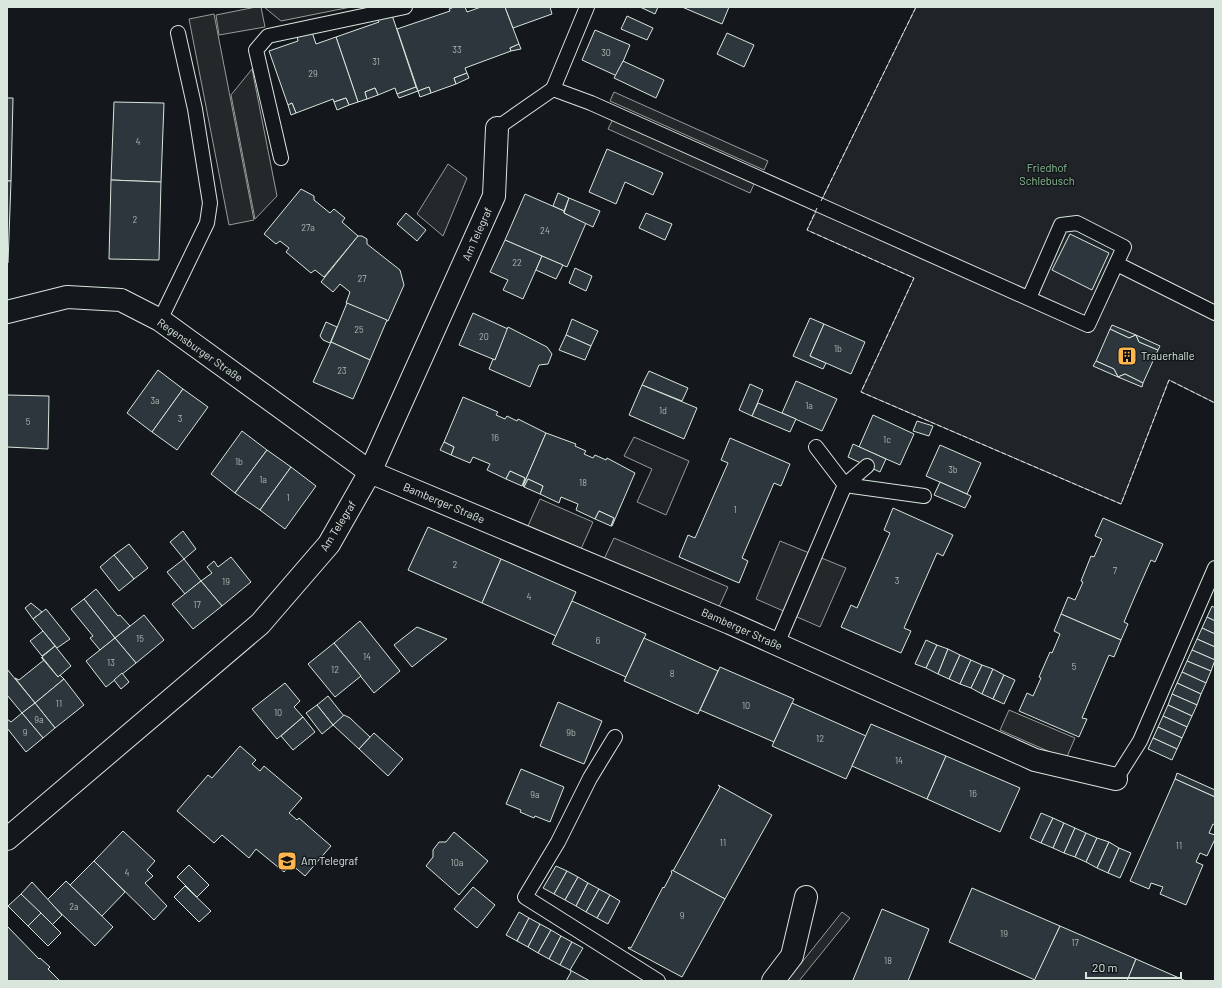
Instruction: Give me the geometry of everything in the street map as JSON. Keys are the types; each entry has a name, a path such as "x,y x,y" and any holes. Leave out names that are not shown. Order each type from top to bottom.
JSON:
{"street":[{"name":"Am Telegraf","path":"7,839 260,624 329,544 370,472 494,196 497,128"},
{"name":"Regensburger Straße","path":"7,312 67,298 121,300 160,320 370,472"},
{"name":"Bamberger Straße","path":"370,472 777,644 1035,760 1116,779"},
{"path":"772,981 792,956 806,897"}],"lane":[{"path":"281,158 256,50 268,36 405,7"},
{"path":"497,128 553,89 587,7"},
{"path":"160,320 208,223 210,203 195,109 178,33"},
{"path":"553,89 606,110 1029,298 1088,324 1124,247 1077,223 1062,225 1029,298"},
{"path":"1117,264 1215,313"},
{"path":"816,447 845,485 924,496"},
{"path":"777,644 845,485 867,466"},
{"path":"1116,779 1140,741 1215,568"},
{"path":"615,737 590,778 558,842 525,897 658,981"}],"green space":[{"name":"Friedhof Schlebusch","path":"916,7 1215,7 1215,403 1169,380 1121,504 861,392 914,278 807,230"},
{"path":"634,437 689,461 666,515 637,502 652,469 624,456"}],"shaded area":[{"path":"261,7 265,27 219,35 216,15"},
{"path":"264,7 351,7 281,21"},
{"path":"214,14 254,220 229,225 189,19"},
{"path":"252,69 277,196 255,219 231,95"},
{"path":"614,92 768,161 764,170 610,101"},
{"path":"613,119 754,184 750,193 608,129"},
{"path":"448,164 467,178 443,236 417,214"},
{"path":"540,499 593,522 581,549 528,526"},
{"path":"614,538 728,587 718,609 604,559"},
{"path":"780,541 846,568 820,627 756,599"},
{"path":"1009,710 1075,738 1066,759 1000,730"},
{"path":"842,912 850,918 799,981 787,981"}],"building":[{"path":"454,7 465,7 467,12 481,7 505,7 519,44 510,48 511,51 465,68 467,73 454,78 456,84 431,93 429,87 418,91 397,29 450,11 449,9"},
{"path":"505,7 550,7 552,14 513,28"},
{"path":"640,7 658,7 655,14"},
{"path":"682,7 729,7 722,24"},
{"path":"392,15 416,87 397,94 395,88 378,95 375,88 365,92 367,99 358,102 336,37 379,22 378,20"},
{"path":"627,16 653,28 647,40 621,29"},
{"path":"595,30 630,45 617,76 582,60"},
{"path":"312,32 316,44 336,37 358,102 349,105 346,98 334,102 333,99 296,113 292,103 288,105 269,51 298,41 297,36"},
{"path":"727,33 754,45 744,67 717,54"},
{"path":"519,44 521,49 511,51 510,48"},
{"path":"623,61 664,80 656,98 614,78"},
{"path":"467,73 469,78 456,84 454,78"},
{"path":"416,87 418,91 399,98 397,94"},
{"path":"429,87 431,93 420,97 418,91"},
{"path":"375,88 378,95 367,99 365,92"},
{"path":"7,98 13,98 11,181 7,181"},
{"path":"346,98 349,105 337,110 334,102"},
{"path":"114,102 164,103 161,182 111,180"},
{"path":"292,103 296,113 291,115 288,105"},
{"path":"607,149 663,173 653,195 625,182 616,204 589,192"},
{"path":"111,180 161,182 159,260 109,259"},
{"path":"7,181 11,181 8,263 7,263"},
{"path":"301,189 314,196 314,200 330,213 334,209 345,218 342,222 358,236 324,277 315,270 311,273 286,252 289,248 280,241 276,244 264,234"},
{"path":"558,193 569,198 564,211 553,206"},
{"path":"525,194 564,211 564,213 586,223 567,267 505,240"},
{"path":"569,198 600,211 593,227 564,213"},
{"path":"406,213 426,230 417,241 397,224"},
{"path":"646,213 672,224 665,240 639,228"},
{"path":"1070,234 1109,253 1092,290 1052,270"},
{"path":"358,236 362,236 367,239 367,244 400,270 404,285 388,321 346,303 350,292 340,284 333,292 321,282"},
{"path":"505,240 542,256 523,299 503,290 508,280 490,272"},
{"path":"542,256 563,265 556,279 536,270"},
{"path":"575,268 592,276 586,291 569,283"},
{"path":"347,303 387,320 370,360 331,342"},
{"path":"473,313 508,329 495,360 459,345"},
{"path":"810,318 824,324 810,356 826,363 823,369 793,356"},
{"path":"572,319 598,331 591,346 566,335"},
{"path":"326,322 337,327 330,343 323,340 320,336"},
{"path":"824,324 865,342 851,374 810,356"},
{"path":"1112,325 1136,335 1129,338 1110,329"},
{"path":"508,327 547,347 552,354 548,364 539,365 530,387 489,369 493,359 495,360"},
{"name":"Trauerhalle","path":"1110,329 1129,338 1136,335 1139,342 1158,350 1143,383 1125,374 1118,377 1114,369 1096,361"},
{"path":"566,335 591,346 585,360 559,350"},
{"path":"1136,335 1160,346 1158,350 1139,342"},
{"path":"331,342 370,360 353,399 313,382"},
{"path":"1096,361 1114,369 1118,377 1093,366"},
{"path":"158,370 183,389 152,432 127,413"},
{"path":"649,371 688,388 682,401 642,385"},
{"path":"1125,374 1143,383 1142,387 1118,377"},
{"path":"796,381 837,399 822,431 782,413"},
{"path":"750,384 763,390 752,416 739,410"},
{"path":"642,385 697,408 684,439 629,415"},
{"path":"183,389 208,407 177,450 152,432"},
{"path":"7,395 49,396 48,449 7,447"},
{"path":"463,397 498,412 496,415 505,419 507,416 517,421 518,419 546,433 523,486 525,478 510,471 506,479 487,470 490,464 473,457 470,463 451,455 454,447 444,442"},
{"path":"758,403 796,419 790,432 752,416"},
{"path":"873,415 914,434 900,465 859,447"},
{"path":"917,421 933,426 929,436 913,431"},
{"path":"242,431 267,450 235,493 211,474"},
{"path":"546,433 576,444 575,446 586,451 584,454 593,458 595,455 606,460 607,458 635,473 612,526 614,518 599,511 595,519 576,510 578,504 561,497 559,503 540,494 543,486 528,479 524,487 523,486"},
{"path":"730,438 790,464 781,486 774,483 742,558 748,561 739,583 679,557 688,535 695,538 728,463 721,460"},
{"path":"444,442 454,447 451,455 440,450"},
{"path":"853,444 886,459 880,472 848,457"},
{"path":"940,445 981,463 967,494 926,476"},
{"path":"267,450 291,467 260,510 235,493"},
{"path":"291,467 316,486 285,529 260,510"},
{"path":"510,471 525,478 522,486 506,479"},
{"path":"528,479 543,486 540,494 524,487"},
{"path":"940,482 971,496 965,508 934,495"},
{"path":"893,508 953,535 943,556 937,553 904,628 911,631 901,653 841,627 851,605 857,608 890,533 884,530"},
{"path":"599,511 614,518 611,526 595,519"},
{"path":"1103,518 1163,544 1155,562 1151,560 1135,596 1124,622 1128,624 1121,640 1061,614 1068,597 1075,600 1083,582 1081,581 1091,556 1094,557 1102,539 1095,536"},
{"path":"428,527 501,559 482,603 408,570"},
{"path":"183,531 196,549 184,559 170,542"},
{"path":"129,544 148,568 134,579 114,555"},
{"path":"114,555 134,579 119,591 100,567"},
{"path":"231,557 251,582 222,606 201,581 212,573 207,567 214,561 218,567"},
{"path":"184,559 201,581 185,594 167,572"},
{"path":"501,559 576,592 556,636 482,603"},
{"path":"201,581 222,606 193,629 172,604"},
{"path":"96,589 118,616 120,615 130,626 115,638 84,599"},
{"path":"84,599 115,638 100,650 90,638 93,636 71,609"},
{"path":"572,601 646,634 626,677 552,644"},
{"path":"31,603 42,612 33,619 25,608"},
{"path":"1212,606 1215,608 1215,621 1207,617"},
{"path":"46,609 70,639 57,648 33,619"},
{"path":"1061,614 1121,640 1114,657 1109,655 1082,718 1087,719 1079,737 1019,711 1027,693 1033,696 1041,678 1039,677 1050,652 1052,653 1060,634 1054,631"},
{"path":"144,615 164,640 136,663 115,638"},
{"path":"1207,617 1215,621 1215,634 1202,628"},
{"path":"360,621 400,671 374,693 334,643"},
{"path":"417,627 447,639 412,667 394,645"},
{"path":"1202,628 1215,634 1215,647 1197,639"},
{"path":"43,631 55,646 42,656 30,641"},
{"path":"115,638 136,663 106,687 86,661"},
{"path":"644,638 718,671 698,714 624,681"},
{"path":"1197,639 1215,647 1215,660 1192,650"},
{"path":"926,640 937,645 926,668 915,664"},
{"path":"334,643 361,676 335,697 308,664"},
{"path":"937,645 948,649 938,674 926,668"},
{"path":"55,646 71,666 58,677 42,657"},
{"path":"948,649 960,655 949,679 938,674"},
{"path":"1192,650 1215,660 1211,671 1187,661"},
{"path":"960,655 971,660 960,684 949,679"},
{"path":"44,660 58,677 60,675 64,679 35,703 15,678 19,680"},
{"path":"971,660 982,665 971,688 960,684"},
{"path":"1187,661 1211,671 1206,683 1182,672"},
{"path":"982,665 993,669 982,694 971,688"},
{"path":"720,667 794,699 774,742 700,710"},
{"path":"7,669 35,703 22,713 7,695"},
{"path":"993,669 1004,675 993,699 982,694"},
{"path":"1182,672 1206,683 1201,694 1177,683"},
{"path":"122,673 129,682 121,689 114,680"},
{"path":"1004,675 1015,680 1004,704 993,699"},
{"path":"64,679 84,705 55,728 35,703"},
{"path":"285,683 300,701 294,707 303,717 277,739 252,709"},
{"path":"1177,683 1201,694 1197,705 1172,694"},
{"path":"1172,694 1197,705 1192,716 1168,705"},
{"path":"328,696 344,716 333,725 317,705"},
{"path":"558,702 602,721 584,764 540,746"},
{"path":"35,703 55,728 43,738 22,713"},
{"path":"792,703 866,736 846,779 772,746"},
{"path":"317,705 333,725 322,734 306,713"},
{"path":"1168,705 1192,716 1187,727 1163,716"},
{"path":"22,713 43,738 26,752 7,728 7,719 11,722"},
{"path":"344,715 350,718 370,737 359,749 333,725"},
{"path":"1163,716 1187,727 1182,738 1158,727"},
{"path":"303,717 315,732 293,750 281,736"},
{"path":"871,724 946,756 927,799 852,766"},
{"path":"1158,727 1182,738 1177,749 1153,738"},
{"path":"374,733 403,759 388,776 359,749"},
{"path":"1153,738 1177,749 1172,760 1148,749"},
{"path":"240,746 256,760 252,764 260,771 264,766 302,798 289,813 297,820 299,818 331,846 305,876 291,864 284,872 256,849 249,858 222,835 214,843 177,811 208,775 212,778"},
{"path":"946,756 1020,788 1000,832 927,799"},
{"path":"521,769 564,787 550,822 535,816 534,818 520,812 521,810 506,804"},
{"path":"1177,773 1215,790 1215,797 1175,779"},
{"path":"1175,779 1215,797 1215,825 1213,824 1209,833 1215,835 1215,839 1207,856 1200,853 1196,862 1203,865 1186,905 1160,894 1163,887 1151,883 1149,889 1130,881"},
{"path":"718,785 772,815 725,899 673,871 720,787"},
{"path":"1041,813 1053,818 1041,843 1030,838"},
{"path":"1053,818 1064,823 1053,848 1041,843"},
{"path":"1064,823 1075,828 1064,853 1053,848"},
{"path":"1075,828 1086,833 1075,857 1064,853"},
{"path":"123,831 155,861 147,870 153,876 145,883 167,906 154,920 94,861"},
{"path":"454,832 488,861 459,895 426,866 433,857 433,850 439,842 446,842"},
{"path":"1086,833 1097,838 1086,862 1075,857"},
{"path":"1097,838 1109,842 1097,868 1086,862"},
{"path":"1109,842 1119,848 1108,873 1097,868"},
{"path":"1119,848 1131,853 1120,878 1108,873"},
{"path":"94,861 125,892 102,916 70,885"},
{"path":"189,865 209,885 197,897 177,877"},
{"path":"556,866 567,871 554,894 543,888"},
{"path":"672,870 725,899 682,977 628,948 631,948 672,873"},
{"path":"567,871 578,877 565,900 554,894"},
{"path":"578,877 588,883 576,906 565,900"},
{"path":"66,881 113,927 95,946 47,900"},
{"path":"32,882 62,915 52,925 21,894"},
{"path":"588,883 599,889 586,912 576,906"},
{"path":"185,886 211,911 199,922 174,897"},
{"path":"473,887 495,905 477,928 454,909"},
{"path":"972,888 1060,926 1035,980 949,942"},
{"path":"599,889 610,895 597,918 586,912"},
{"path":"21,894 41,913 28,926 8,906"},
{"path":"610,895 620,901 608,924 597,918"},
{"path":"882,909 929,929 908,981 854,981 853,980"},
{"path":"519,912 529,918 517,941 506,935"},
{"path":"41,913 61,933 48,946 28,926"},
{"path":"529,918 540,924 528,947 517,941"},
{"path":"540,924 551,930 538,953 528,947"},
{"path":"7,926 39,959 40,958 50,967 48,969 60,981 7,981"},
{"path":"1060,926 1136,959 1127,981 1034,981"},
{"path":"551,930 561,936 549,959 538,953"},
{"path":"561,936 572,942 560,965 549,959"},
{"path":"572,942 583,948 570,970 560,965"},
{"path":"1136,959 1186,981 1127,981"},
{"path":"570,970 590,981 566,981 571,972"}],"fence":[{"path":"821,201 916,7"},
{"path":"817,208 807,230 914,278 861,392 1121,504 1169,380 1215,403"}],"place":[{"name":"Trauerhalle","path":"1127,356"},
{"name":"Am Telegraf","path":"287,861"}]}
